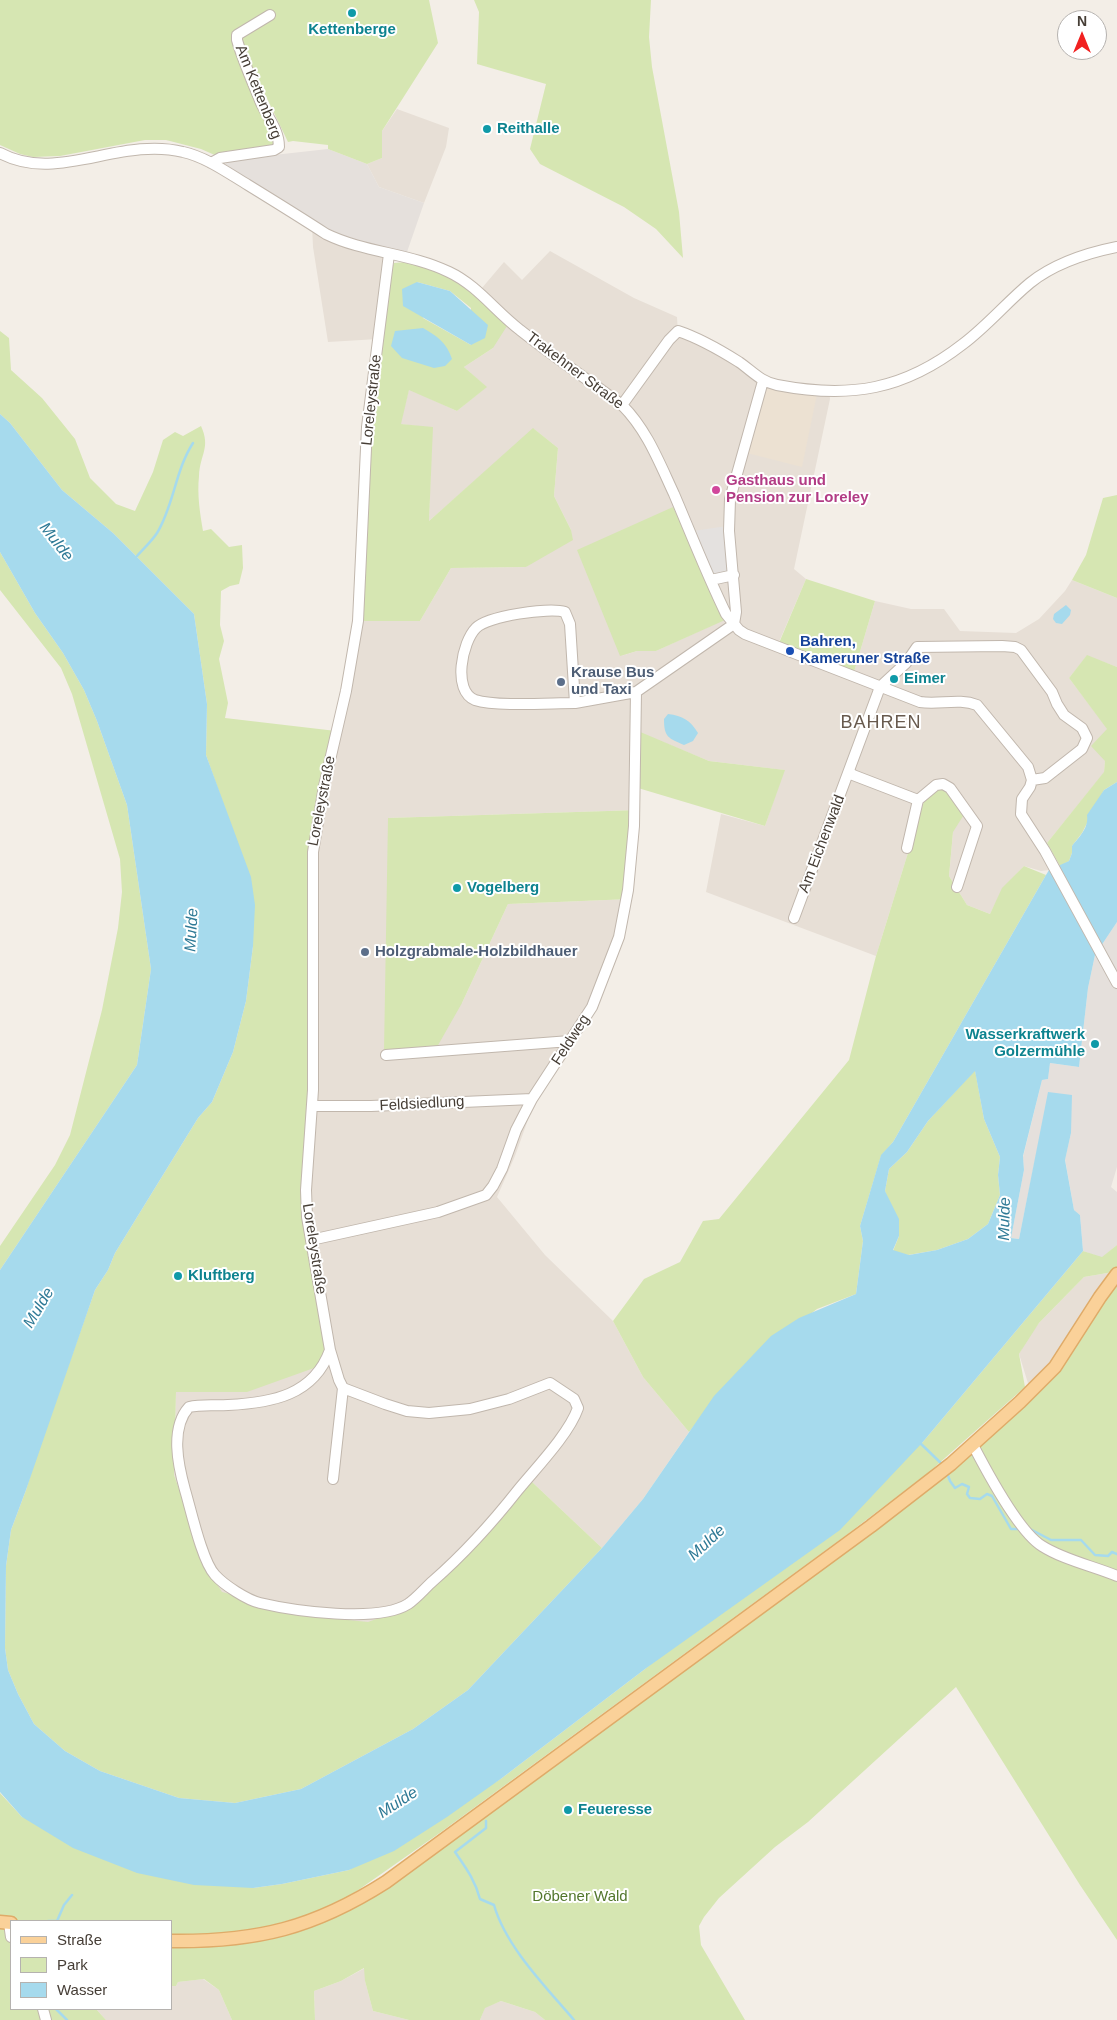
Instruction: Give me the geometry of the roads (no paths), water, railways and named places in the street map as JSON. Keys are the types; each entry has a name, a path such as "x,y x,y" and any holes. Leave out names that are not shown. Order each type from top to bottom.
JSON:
{"main road":[{"path":"172,1941 220,1940 284,1930 324,1916 363,1896 426,1853 938,1475 973,1445 1055,1367 1100,1296 1117,1274"}],"street":[{"name":"Am Kettenberg","path":"211,163 220,158 274,150 279,147 276,131 262,105 237,40 237,35 241,31 270,15"},
{"name":"Trakehner Straße","path":"0,154 10,159 37,165 60,164 117,151 141,148 184,152 211,163 342,242 432,265 450,272 463,280 520,330 622,405 635,418 646,433 726,614 734,624"},
{"path":"622,405 678,332 709,345 739,362 763,381 777,385 829,390 870,389 890,385 909,378 939,362 964,344 1042,275 1084,256 1117,247"},
{"name":"Loreleystraße","path":"333,1479 343,1388 330,1350 307,1217 306,1190 312,1106 312,852 324,786 346,691 358,621 367,427 389,254"},
{"path":"575,703 570,624 565,612 549,610 490,620 476,628 469,638 464,649 462,680 465,692 473,699 483,702 518,704 575,703 636,692 734,624 736,612 730,531 730,499 763,381"},
{"path":"711,580 734,575"},
{"path":"734,624 745,634 920,702 935,704 969,702 977,705 1028,767 1032,780 1022,799 1021,814 1045,850 1116,982"},
{"path":"880,687 906,663 917,647 1002,646 1015,647 1020,650 1052,692 1064,715 1082,728 1087,738 1082,748 1045,778 1032,780"},
{"name":"Am Eichenwald","path":"794,918 880,687"},
{"name":"Feldweg","path":"311,1240 438,1212 486,1195 502,1169 516,1130 532,1099 592,1007 619,937 625,908 634,826 636,692"},
{"path":"849,771 853,775 918,800"},
{"path":"907,848 918,800 936,785 943,784 950,788 977,826 957,887"},
{"path":"386,1055 570,1041"},
{"name":"Feldsiedlung","path":"312,1106 371,1106 532,1099"},
{"path":"330,1350 319,1372 310,1382 292,1393 250,1404 190,1407 185,1412 179,1432 178,1458 180,1473 207,1560 214,1574 228,1586 258,1602 322,1612 350,1614 393,1611 408,1604 449,1567 488,1527 552,1448 578,1408 574,1399 550,1383 509,1399 470,1410 429,1413 407,1411 343,1388"},
{"path":"973,1445 986,1470 1024,1528 1043,1547 1117,1576"}],"water":[{"path":"417,282 450,291 488,325 485,338 471,345 403,306 402,289"},
{"path":"423,328 437,337 447,349 452,359 445,366 434,368 402,358 391,346 395,331"},
{"name":"Mulde","path":"0,414 10,423 62,490 113,533 194,614 207,704 206,755 251,877 255,905 253,946 246,1001 233,1052 212,1102 198,1118 115,1253 108,1270 95,1290 11,1530 6,1566 5,1648 8,1670 34,1724 65,1751 100,1771 179,1798 235,1803 301,1789 413,1729 468,1690 602,1548 643,1499 714,1396 771,1336 799,1318 856,1294 863,1241 860,1226 881,1155 893,1142 1049,870 1069,861 1072,846 1085,828 1087,815 1104,790 1117,782 1117,922 1095,955 1088,988 1079,1067 1050,1063 1048,1079 1042,1080 1023,1156 1024,1170 1011,1238 1019,1239 1048,1092 1072,1095 1071,1133 1065,1160 1074,1210 1080,1215 1083,1251 922,1443 840,1530 645,1669 502,1778 447,1817 394,1851 349,1870 253,1888 194,1885 137,1873 73,1848 22,1817 0,1792 0,1270 137,1065 151,969 127,805 97,721 84,690 63,653 35,613 0,552","holes":["975,1071 984,1119 1000,1157 998,1175 1000,1195 988,1224 968,1239 937,1250 909,1255 893,1250 899,1236 899,1219 885,1191 889,1169 907,1152 928,1121"]},
{"path":"1066,605 1071,610 1070,615 1062,624 1056,623 1053,619 1054,614"},
{"path":"668,714 682,717 692,725 698,733 693,741 684,745 668,736 665,730 664,719"}],"waterway":[{"path":"137,556 155,536 163,522 182,465 193,443"},
{"path":"919,1442 944,1466"},
{"path":"947,1473 955,1488 962,1484 969,1487 967,1494 970,1498 980,1499 987,1494 992,1496 1011,1529 1020,1529"},
{"path":"1030,1529 1051,1540 1081,1540 1095,1555 1108,1556 1112,1552 1117,1554"},
{"path":"486,1821 486,1828 455,1852 473,1880 480,1899 494,1905 500,1921 517,1951 574,2020"},
{"path":"57,1920 64,1905 72,1895"},
{"path":"57,2010 67,2020"}],"place":[{"name":"Kettenberge","path":"352,13"},
{"name":"Reithalle","path":"487,129"},
{"name":"Gasthaus und Pension zur Loreley","path":"716,490"},
{"name":"Bahren, Kameruner Straße","path":"790,651"},
{"name":"Eimer","path":"894,679"},
{"name":"Krause Bus und Taxi","path":"561,682"},
{"name":"Vogelberg","path":"457,888"},
{"name":"Holzgrabmale-Holzbildhauer","path":"365,952"},
{"name":"Wasserkraftwerk Golzermühle","path":"1095,1044"},
{"name":"Kluftberg","path":"178,1276"},
{"name":"Feueresse","path":"568,1810"}],"district":[{"name":"BAHREN","path":"881,723"}],"park label":[{"name":"Döbener Wald","path":"580,1897"}]}
